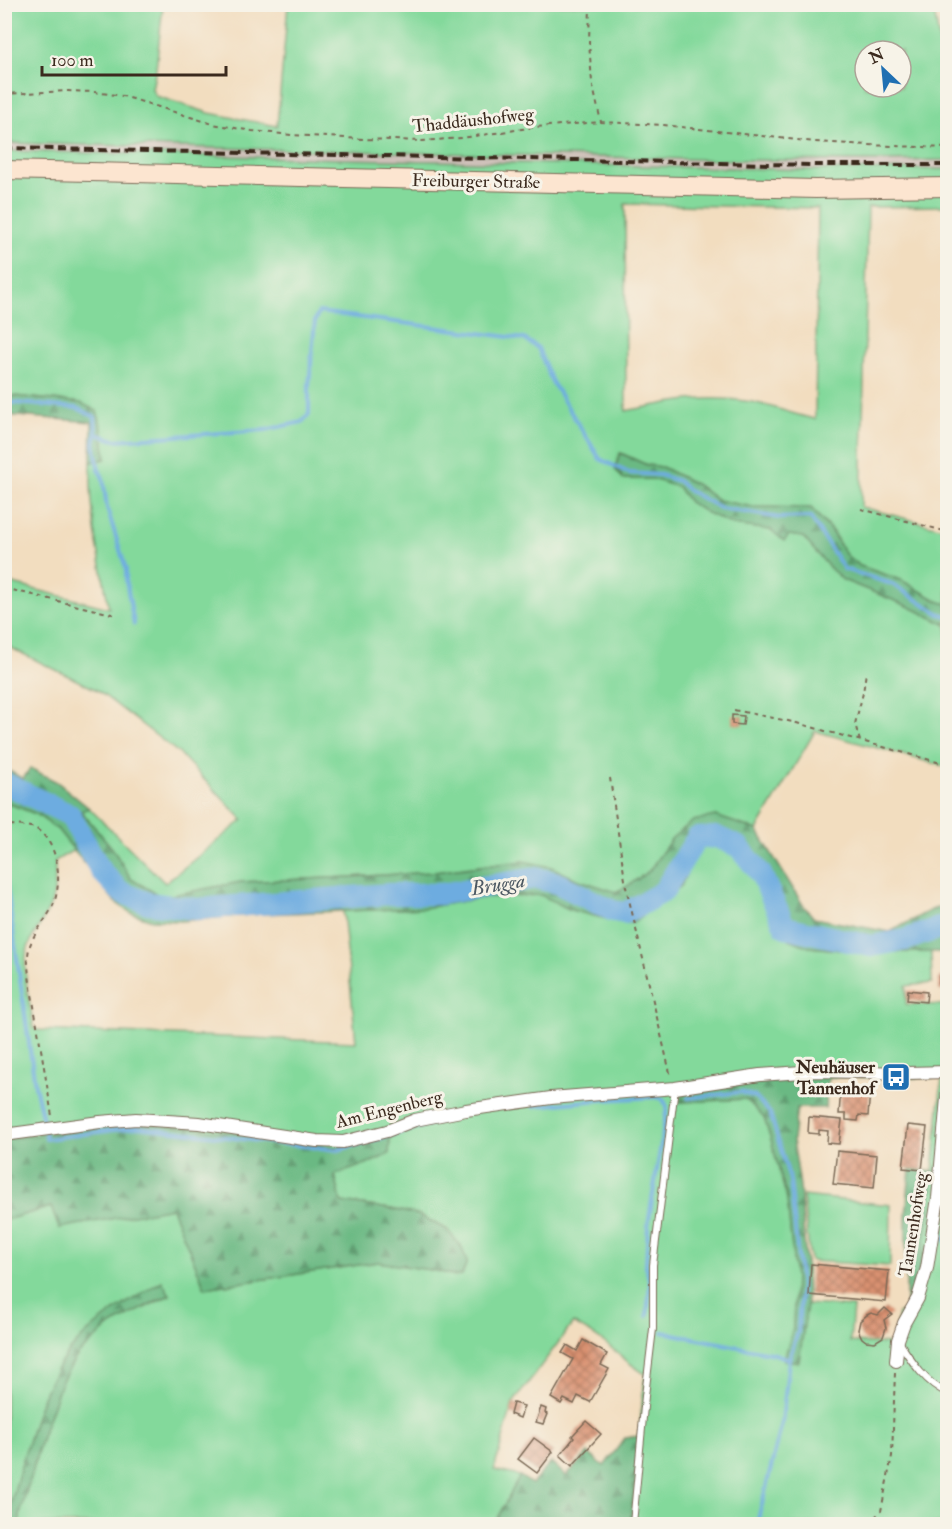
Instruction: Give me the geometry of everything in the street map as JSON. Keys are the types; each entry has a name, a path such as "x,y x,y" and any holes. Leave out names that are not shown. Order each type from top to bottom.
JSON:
{"street":[{"name":"Freiburger Straße","path":"4,170 816,189 948,188"},
{"name":"Am Engenberg","path":"4,1135 136,1119 199,1123 317,1141 343,1142 387,1131 416,1120 466,1110 551,1098 675,1088 760,1075 816,1071 948,1072"},
{"name":"Tannenhofweg","path":"896,1361 898,1340 904,1323 918,1298 927,1269 938,1198 948,1087"}],"lane":[{"path":"633,1524 653,1329 653,1265 675,1088"},
{"path":"898,1340 925,1378 948,1393"}],"path":[{"path":"590,4 588,43 592,82 601,122"},
{"name":"Thaddäushofweg","path":"4,94 68,91 123,96 213,124 292,135 422,141 462,138 535,127 601,122 664,125 814,142 948,148"},
{"path":"861,509 948,532"},
{"path":"4,588 116,615"},
{"path":"860,741 855,724 866,672"},
{"path":"734,710 793,722 948,765"},
{"path":"610,778 633,923 670,1076 675,1088"},
{"path":"10,825 34,828 39,831 51,846 56,859 57,884 54,903 29,946 27,958 54,1128"},
{"path":"868,1524 881,1511 892,1456 896,1361"}],"shaded area":[{"path":"5,143 731,160 947,160 948,169 813,170 5,151"}],"green space":[{"path":"5,4 163,5 152,89 156,96 209,113 277,126 288,5 933,5 947,87 947,160 731,160 5,143"},
{"path":"5,151 813,170 947,169 947,206 868,207 861,507 947,529 947,604 901,580 860,566 846,555 832,531 811,508 753,507 717,500 697,485 662,467 647,465 621,453 623,479 653,479 678,487 689,502 733,525 803,537 843,580 908,606 947,625 947,767 815,731 757,830 715,816 672,838 649,871 615,892 576,879 551,867 494,864 434,872 241,882 162,897 131,879 112,848 80,810 89,808 165,883 243,820 180,754 97,690 9,647 5,655 5,582 109,608 96,535 91,480 91,462 106,459 102,429 81,403 5,395","holes":["625,204 818,208 815,419 752,402 719,399 674,402 626,411"]},
{"path":"5,395 81,403 97,411 106,459 91,462 92,422 5,415"},
{"path":"620,453 647,465 662,467 697,485 717,500 753,507 811,508 831,531 846,555 860,566 901,580 947,604 947,625 908,606 843,580 803,537 789,535 784,541 771,530 733,525 689,502 678,487 653,479 623,479 615,469"},
{"path":"4,768 23,779 30,768 57,782 89,808 81,811 112,848 131,879 162,897 241,882 434,872 523,861 551,867 576,879 616,892 649,871 672,838 693,821 715,816 757,830 803,905 814,918 890,932 947,904 947,952 852,951 809,947 789,939 776,921 749,868 733,850 719,844 704,846 693,858 681,886 633,923 623,923 571,910 541,895 487,897 424,908 262,914 181,921 152,920 131,913 115,902 58,830 36,814 5,802"},
{"path":"4,802 36,814 58,830 74,850 55,861 52,901 30,943 26,956 28,993 34,1029 38,1030 356,1042 343,911 424,908 487,897 541,895 571,910 623,923 681,886 693,858 704,846 719,844 733,850 749,868 776,921 809,947 852,951 931,952 932,983 906,986 906,1004 947,1005 947,1524 630,1524 645,1374 599,1338 573,1323 513,1403 494,1470 520,1476 494,1524 19,1524 44,1430 62,1380 78,1354 111,1325 170,1295 162,1282 100,1322 78,1342 61,1363 50,1382 37,1414 5,1524 5,1220 51,1207 59,1228 172,1208 205,1288 378,1262 455,1276 448,1230 419,1215 341,1202 335,1175 389,1154 390,1136 338,1147 5,1139","holes":["811,1077 942,1078 928,1222 909,1311 898,1313 894,1344 850,1342 853,1307 807,1304 798,1362 784,1360 793,1329 795,1278 787,1199 764,1118 747,1099 680,1102"]},
{"path":"828,1077 825,1108 797,1108 793,1140 800,1186 806,1263 807,1304 799,1362 784,1360 793,1329 795,1278 787,1199 764,1118 746,1099 680,1102 686,1091"},
{"path":"135,1123 196,1128 338,1147 390,1135 389,1154 335,1175 341,1202 419,1215 447,1230 461,1246 467,1262 462,1275 455,1276 378,1262 205,1288 172,1208 59,1228 51,1207 5,1220 5,1139"},
{"path":"910,1169 934,1172 917,1292 906,1311 906,1216"},
{"path":"803,1196 891,1205 890,1266 810,1261"},
{"path":"162,1281 170,1295 111,1325 78,1354 62,1380 44,1430 19,1524 6,1524 37,1414 50,1382 61,1363 78,1342 100,1322"},
{"path":"639,1436 630,1524 494,1524 520,1476 532,1484 551,1462 566,1476 588,1453 604,1466 625,1438"}],"building":[{"path":"732,715 744,716 743,725 732,724"},
{"path":"939,977 948,977 948,991 939,991"},
{"path":"908,990 927,992 926,1002 907,1000"},
{"path":"841,1088 870,1090 868,1116 859,1115 858,1121 846,1120 846,1114 839,1114"},
{"path":"809,1117 842,1120 839,1144 827,1143 828,1131 819,1130 819,1134 808,1133"},
{"path":"908,1125 927,1127 922,1170 903,1168"},
{"path":"837,1151 877,1155 874,1188 833,1184"},
{"path":"811,1264 889,1271 886,1302 809,1295"},
{"path":"885,1308 892,1314 884,1320 886,1328 883,1337 875,1342 866,1341 858,1330 860,1321 871,1313 878,1315"},
{"path":"583,1340 607,1354 601,1365 609,1369 590,1402 578,1396 574,1404 564,1399 561,1404 551,1398 573,1359 562,1353 567,1345 577,1351"},
{"path":"513,1403 524,1406 520,1418 510,1414"},
{"path":"541,1407 546,1409 547,1414 543,1424 536,1422"},
{"path":"586,1421 601,1434 572,1466 560,1455 574,1438 572,1436"},
{"path":"534,1438 553,1452 537,1473 518,1459"}],"waterway":[{"path":"4,402 77,408 95,417 96,434 115,440 265,430 302,422 309,414 309,385 315,320 319,312 524,339 538,348 552,382 600,459 629,473 660,475 678,481 689,491 720,508 780,518 810,517 844,569 892,584 940,614 948,616"},
{"path":"96,434 94,443 99,470 103,478 107,508 126,569 134,624"},
{"name":"Brugga","path":"4,783 70,815 101,871 121,892 148,903 196,909 390,894 441,894 536,878 557,883 613,911 625,913 663,892 697,838 717,837 739,847 761,874 785,927 871,946 905,940 948,926"},
{"path":"4,867 35,1085 44,1125"},
{"path":"688,1098 741,1092 755,1097 770,1113 790,1180 801,1286 798,1332 789,1359 782,1423 757,1524"},
{"path":"534,1106 600,1100 657,1097 663,1099 667,1107 648,1225 646,1266 650,1284 647,1316"},
{"path":"45,1131 46,1139 137,1127 338,1150 443,1120"},
{"path":"940,1233 948,1244"},
{"path":"663,1332 775,1354 789,1359"}],"railway":[{"path":"4,148 815,165 948,165"}],"place":[{"name":"Neuhäuser Tannenhof","path":"896,1077"}]}
